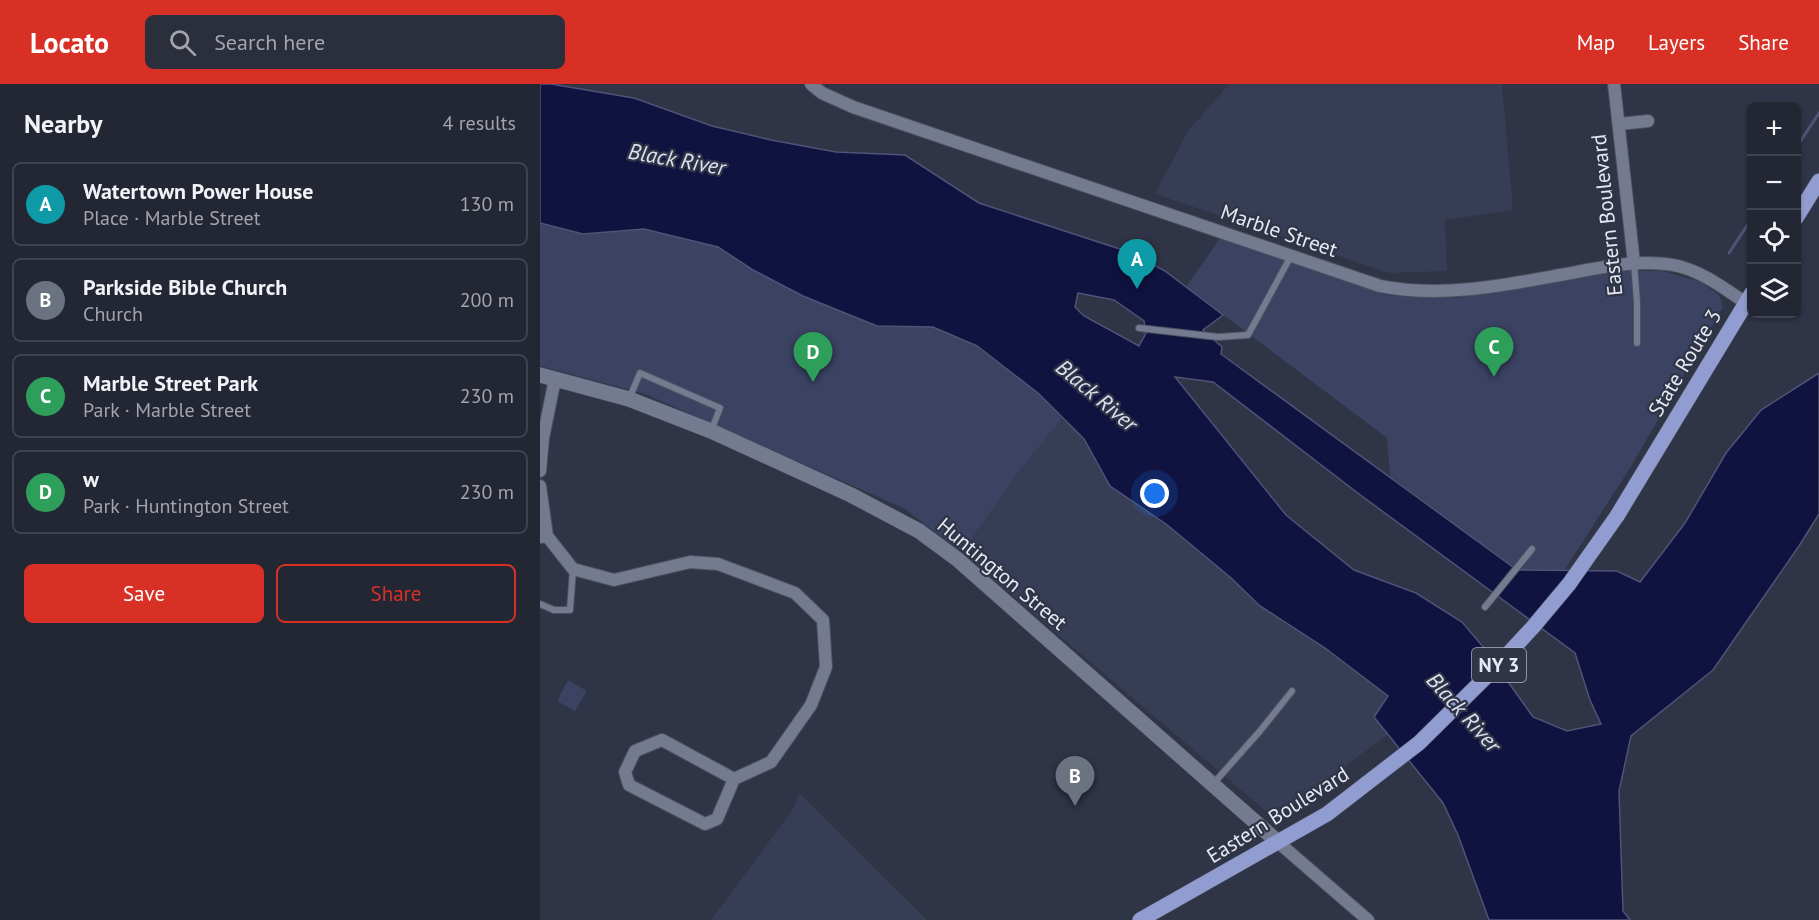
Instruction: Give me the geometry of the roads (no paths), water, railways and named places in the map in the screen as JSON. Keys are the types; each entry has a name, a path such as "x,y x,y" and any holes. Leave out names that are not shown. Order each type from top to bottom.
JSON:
{"main road":[{"path":"1801,214 1814,200 1819,181"},
{"name":"State Route 3","path":"1654,454 1747,301"},
{"name":"Eastern Boulevard","path":"1140,920 1327,814 1419,743 1533,627 1599,542 1654,454"}],"street":[{"name":"Marble Street","path":"811,84 822,93 853,107 1380,286 1417,292 1458,291 1509,285 1608,266 1655,263 1694,272 1747,297"},
{"name":"Eastern Boulevard","path":"1614,84 1634,263"},
{"path":"1618,124 1648,121"},
{"path":"540,471 548,377"},
{"name":"Huntington Street","path":"548,377 629,399 711,431 851,495 919,531 957,559 1368,920"},
{"path":"540,486 545,540 573,569 614,580 690,562 718,564 795,593 823,620 826,667 811,705 771,762 734,779 717,819 705,824 629,785 625,772 635,751 662,740 734,779"}],"lane":[{"path":"1140,328 1218,337 1248,335 1292,256"},
{"name":"Eastern Boulevard","path":"1634,263 1637,343"},
{"path":"629,399 640,373 720,408 711,431"},
{"path":"1485,607 1532,549"},
{"path":"540,604 554,610 570,610 573,569"},
{"path":"1212,784 1260,731 1292,690"}],"water":[{"name":"Black River","path":"540,84 634,98 712,126 771,140 836,152 905,155 979,203 1129,252 1165,271 1223,315 1203,330 1222,347 1221,354 1517,570 1617,571 1640,582 1685,523 1726,453 1761,410 1819,373 1819,514 1713,670 1631,736 1619,791 1623,911 1630,920 1489,920 1458,835 1443,803 1374,717 1388,696 1325,648 1260,606 1230,577 1166,524 1110,486 1084,439 1038,393 977,346 933,327 877,326 803,296 753,270 718,247 644,229 583,234 540,223","holes":["1078,293 1114,300 1144,321 1146,333 1139,346 1084,316 1075,307","1175,377 1213,382 1359,494 1575,653 1590,700 1601,724 1567,731 1533,717 1484,648 1462,622 1416,593 1354,570 1286,515"]}],"waterway":[{"path":"1801,140 1819,113"},
{"path":"1729,253 1747,226"}],"place":[{"name":"Watertown Power House","path":"1137,289"},
{"name":"Marble Street Park","path":"1494,377"},
{"name":"w","path":"813,382"},
{"name":"Parkside Bible Church","path":"1075,806"}]}
